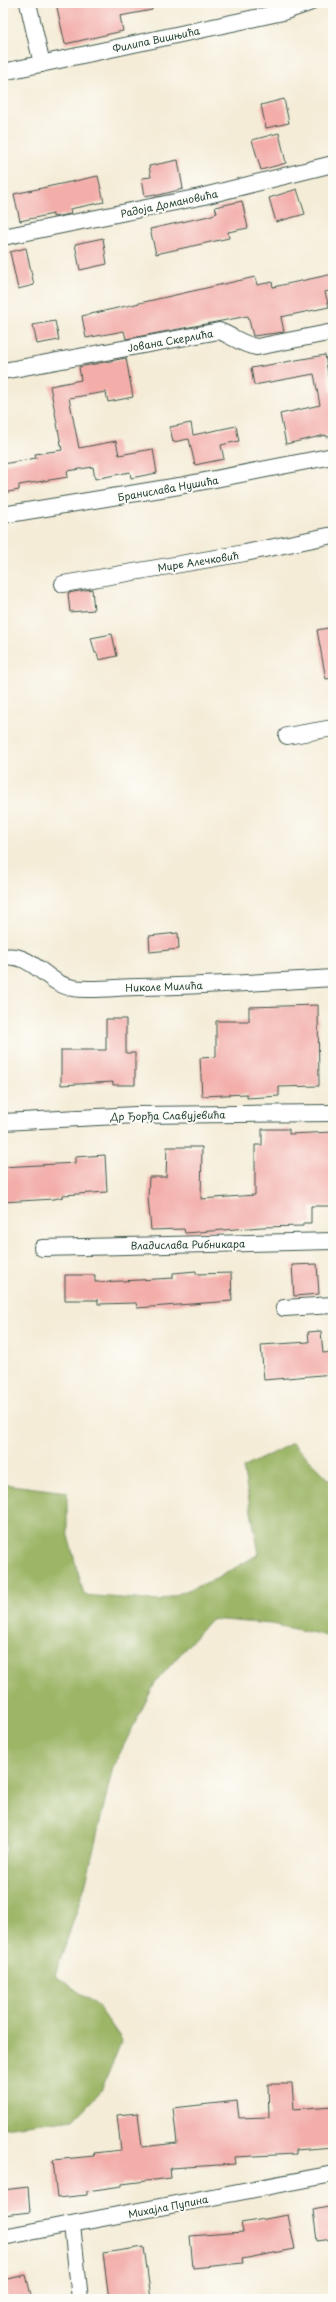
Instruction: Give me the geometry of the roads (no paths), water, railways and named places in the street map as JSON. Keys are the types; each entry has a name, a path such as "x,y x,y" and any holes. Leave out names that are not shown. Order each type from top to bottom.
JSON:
{"street":[{"path":"28,3 42,64"},
{"name":"Филипа Вишњића","path":"3,72 283,12 309,3"},
{"name":"Радоја Домановића","path":"3,236 200,197 333,164"},
{"name":"Јована Скерлића","path":"3,371 219,331 229,334 246,346 257,348 333,332"},
{"name":"Бранислава Нушића","path":"3,515 180,486 333,456"},
{"name":"Мире Алечковић","path":"63,584 245,553 333,535"},
{"path":"287,736 333,728"},
{"name":"Николе Милића","path":"3,957 21,958 33,964 57,982 72,988 168,986 333,978"},
{"name":"Др Ђорђа Славујевића","path":"3,1122 136,1115 333,1113"},
{"name":"Владислава Рибникара","path":"42,1248 333,1241"},
{"path":"284,1308 333,1305"},
{"name":"Михајла Пупина","path":"3,2237 333,2174"},
{"path":"72,2225 80,2299"}]}
